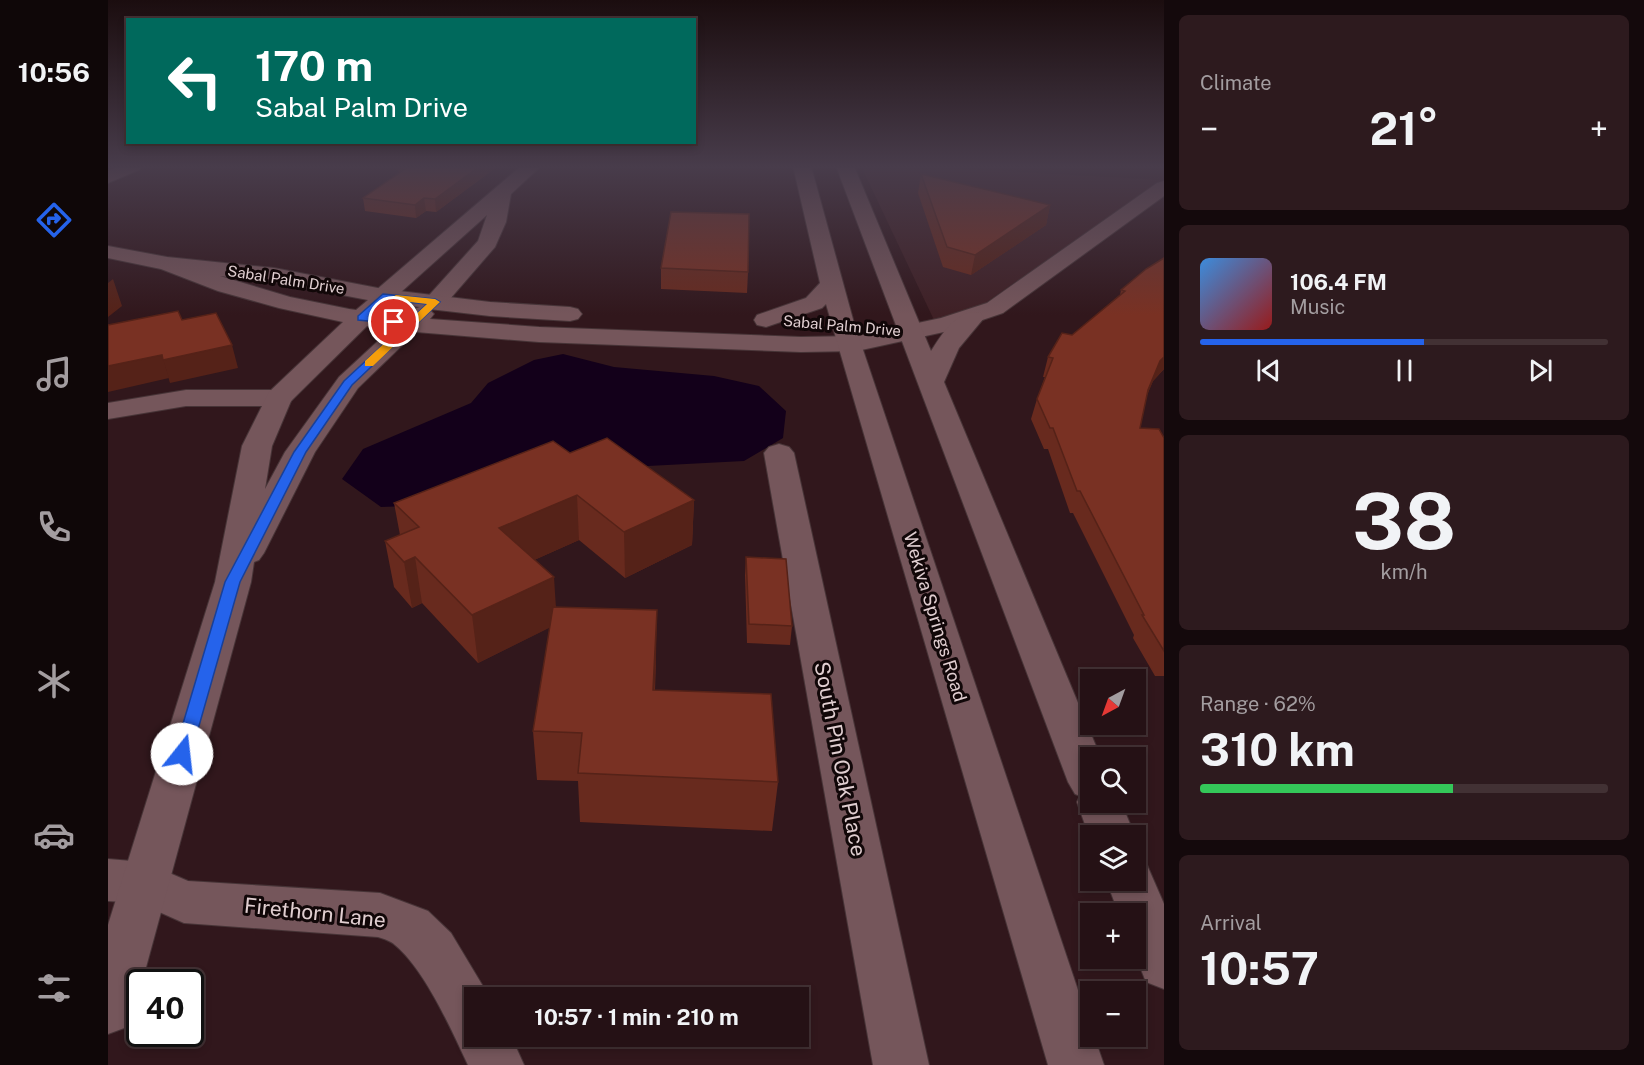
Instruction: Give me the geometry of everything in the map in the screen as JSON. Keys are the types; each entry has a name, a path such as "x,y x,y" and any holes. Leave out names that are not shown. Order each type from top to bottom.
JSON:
{"street":[{"path":"232,582 257,446 279,398 383,297 474,216"},
{"path":"108,1009 126,881 232,582 300,452 348,383 435,302 489,243 497,216"},
{"name":"Wekiva Springs Road","path":"832,216 831,285 1076,1065"},
{"name":"Wekiva Springs Road","path":"853,216 910,332 1080,757"},
{"path":"930,384 938,361 953,336 972,318 995,308 1124,216"},
{"name":"Sabal Palm Drive","path":"108,252 167,264 274,275 383,297 490,309 594,315"},
{"name":"Sabal Palm Drive","path":"167,264 209,282 361,318 499,333 846,334 910,332 972,318"},
{"name":"Sabal Palm Drive","path":"831,285 814,303 755,320 846,334"},
{"path":"108,411 186,398 279,398"},
{"name":"South Pin Oak Place","path":"779,453 901,1065"},
{"name":"Firethorn Lane","path":"126,881 184,902 380,915 411,927 433,949 464,1003"},
{"path":"1134,891 1164,965"},
{"path":"487,1047 496,1065"}],"shaded area":[{"path":"885,216 1110,216 984,304 934,320"},
{"path":"563,354 614,367 714,376 759,386 786,411 783,438 744,461 571,470 439,505 381,507 342,479 363,449 471,403 488,383 534,360"}],"building":[{"path":"670,216 749,216 748,272 661,268"},
{"path":"936,216 1034,216 975,255 947,247"},
{"path":"1164,258 1164,357 1160,361 1148,390 1140,428 1159,429 1164,438 1164,651 1142,615 1144,615 1080,491 1077,491 1053,428 1050,428 1037,399 1053,358 1048,357 1062,333 1072,335 1125,291 1121,290 1146,269"},
{"path":"178,311 182,320 216,313 232,345 163,360 162,355 108,366 108,325"},
{"path":"607,438 694,500 624,532 577,495 499,528 554,577 472,615 415,557 404,562 385,541 419,527 394,503 553,441 570,453"},
{"path":"746,557 786,559 792,626 749,624"},
{"path":"553,607 657,610 653,690 771,694 778,782 578,773 582,733 533,731"}],"slow traffic":[{"path":"369,363 435,302 396,298"}],"route":[{"path":"182,754 232,582 300,452 348,383 435,302 383,297 361,318 394,322"}]}
